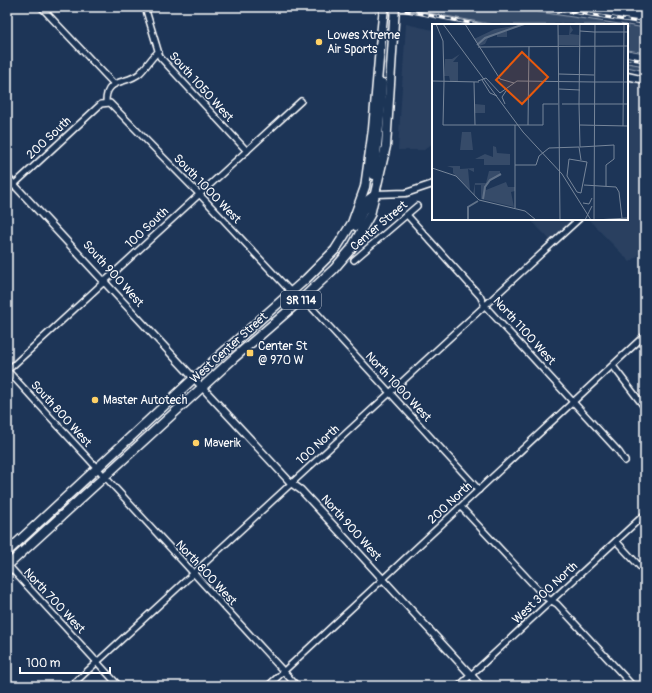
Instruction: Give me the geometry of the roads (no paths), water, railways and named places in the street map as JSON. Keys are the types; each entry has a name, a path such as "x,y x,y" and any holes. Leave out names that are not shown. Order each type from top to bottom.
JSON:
{"main road":[{"name":"West Center Street","path":"7,565 193,379 291,292 332,253 346,234 362,197 369,162 384,7"},
{"name":"West Center Street","path":"7,552 202,388 303,298 334,269 351,250 370,215 386,146 395,7"},
{"path":"332,253 343,246 353,231 368,200 376,194 372,186 376,166 381,107 380,46"}],"street":[{"path":"41,7 114,84"},
{"name":"South 1050 West","path":"145,7 160,57 247,151"},
{"path":"640,7 645,9"},
{"path":"106,103 106,97 114,84 140,73 150,59 158,52"},
{"path":"628,76 645,80"},
{"name":"100 South","path":"7,370 301,100"},
{"name":"200 South","path":"7,190 101,104 106,103"},
{"name":"South 1000 West","path":"106,103 114,106 200,194 291,292"},
{"name":"South 900 West","path":"7,177 105,281 202,388"},
{"path":"376,194 406,193 432,184"},
{"name":"Center Street","path":"354,260 417,206"},
{"name":"North 1100 West","path":"407,216 480,296 485,306 574,402 619,452 625,461"},
{"name":"100 North","path":"71,686 578,220"},
{"name":"North 1000 West","path":"303,298 479,490"},
{"name":"200 North","path":"268,686 645,335"},
{"path":"613,366 645,408"},
{"name":"South 800 West","path":"7,370 101,472"},
{"name":"North 900 West","path":"202,388 291,483 301,490 481,686"},
{"name":"North 800 West","path":"101,472 297,686"},
{"path":"461,507 545,597 552,600 633,686"},
{"name":"West 300 North","path":"459,686 645,514"},
{"path":"616,541 645,572"},
{"name":"North 700 West","path":"7,565 120,686"}],"railway":[{"path":"365,7 393,12"},
{"path":"387,7 475,24"},
{"path":"540,7 645,23"},
{"path":"628,58 645,61"}],"place":[{"name":"Lowes Xtreme Air Sports","path":"319,42"},
{"name":"Center St @ 970 W","path":"250,353"},
{"name":"Master Autotech","path":"95,400"},
{"name":"Maverik","path":"196,443"}]}
